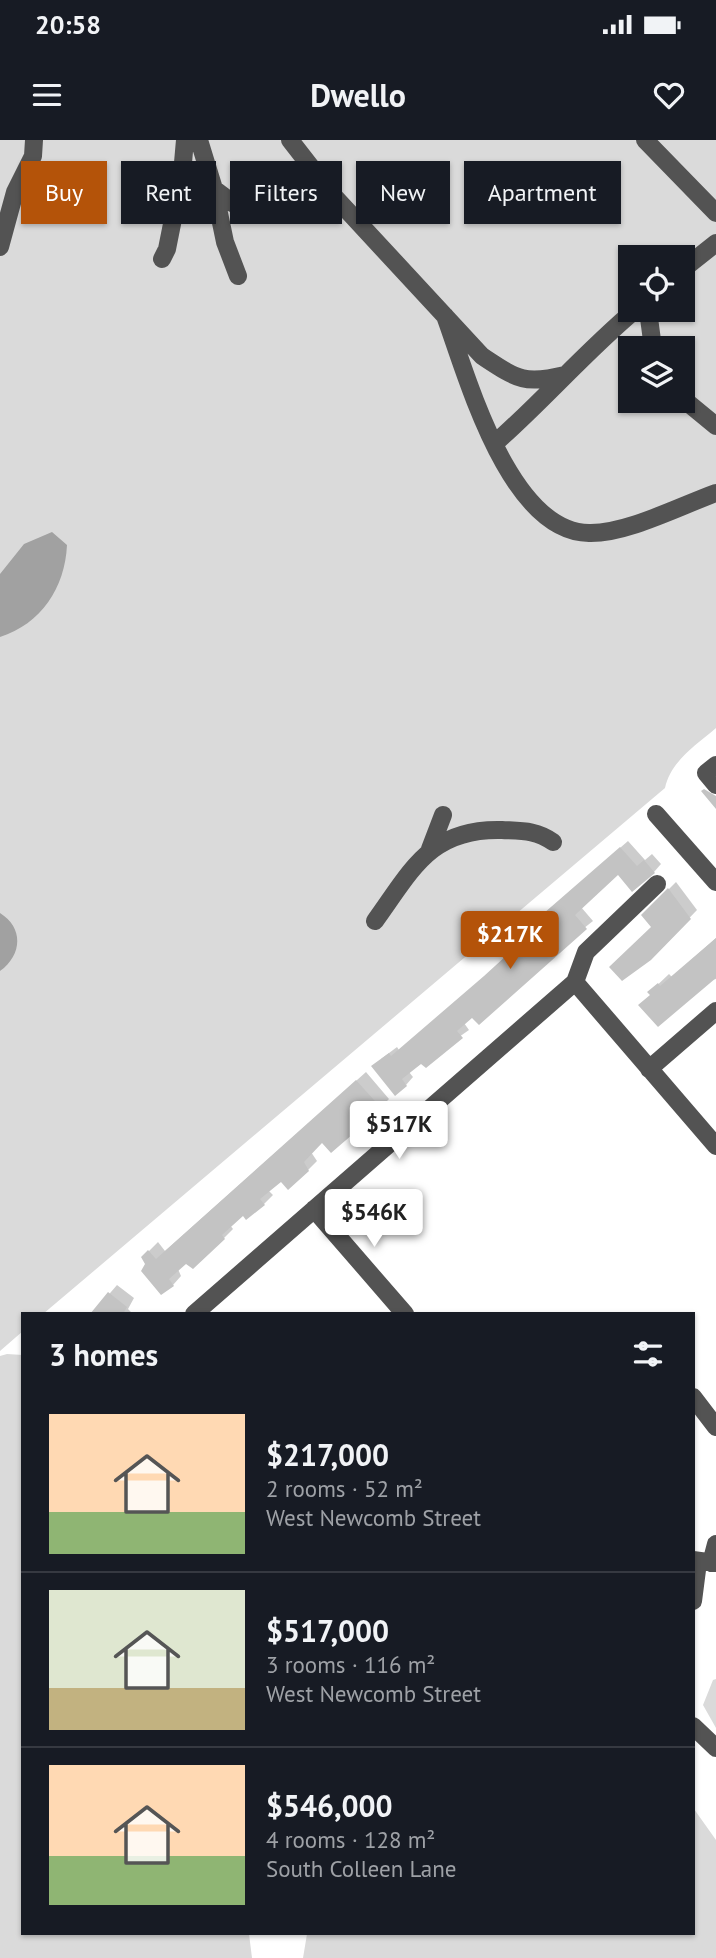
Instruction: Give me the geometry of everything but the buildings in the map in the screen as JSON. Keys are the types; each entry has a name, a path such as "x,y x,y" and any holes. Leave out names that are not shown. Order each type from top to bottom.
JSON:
{"street":[{"path":"0,247 15,192 33,156 34,140"},
{"path":"162,259 182,174 185,140"},
{"path":"200,140 206,161"},
{"path":"290,140 332,194 482,356 507,373 534,383 565,375"},
{"path":"645,140 716,213"},
{"path":"216,199 225,242 238,276"},
{"path":"695,260 716,243"},
{"path":"445,316 479,415 494,444 528,500 554,520 587,534 614,530 716,493"},
{"path":"494,444 542,402 582,356 621,322"},
{"path":"695,409 716,426"},
{"path":"656,814 716,881"},
{"path":"375,922 430,849 443,815"},
{"path":"430,849 481,830 539,832 553,842"},
{"path":"196,1312 575,982 586,951 657,884"},
{"path":"575,982 716,1146"},
{"path":"649,1069 716,1011"},
{"path":"314,1209 403,1312"},
{"path":"695,1400 716,1427"},
{"path":"695,1594 705,1562 716,1544"},
{"path":"695,1728 716,1748"}],"shaded area":[{"path":"0,140 716,140 716,728 678,762 665,788 45,1312 21,1312 21,1333 0,1351"},
{"path":"52,532 67,545 56,590 39,614 15,631 0,637 0,574 24,544"},
{"path":"0,913 13,926 17,942 13,957 0,971"},
{"path":"21,1355 21,1935 249,1935 252,1958 0,1958 0,1356"},
{"path":"716,1679 716,1728 703,1705 713,1680"},
{"path":"695,1810 716,1840 716,1958 303,1958 307,1935 695,1935"}]}
